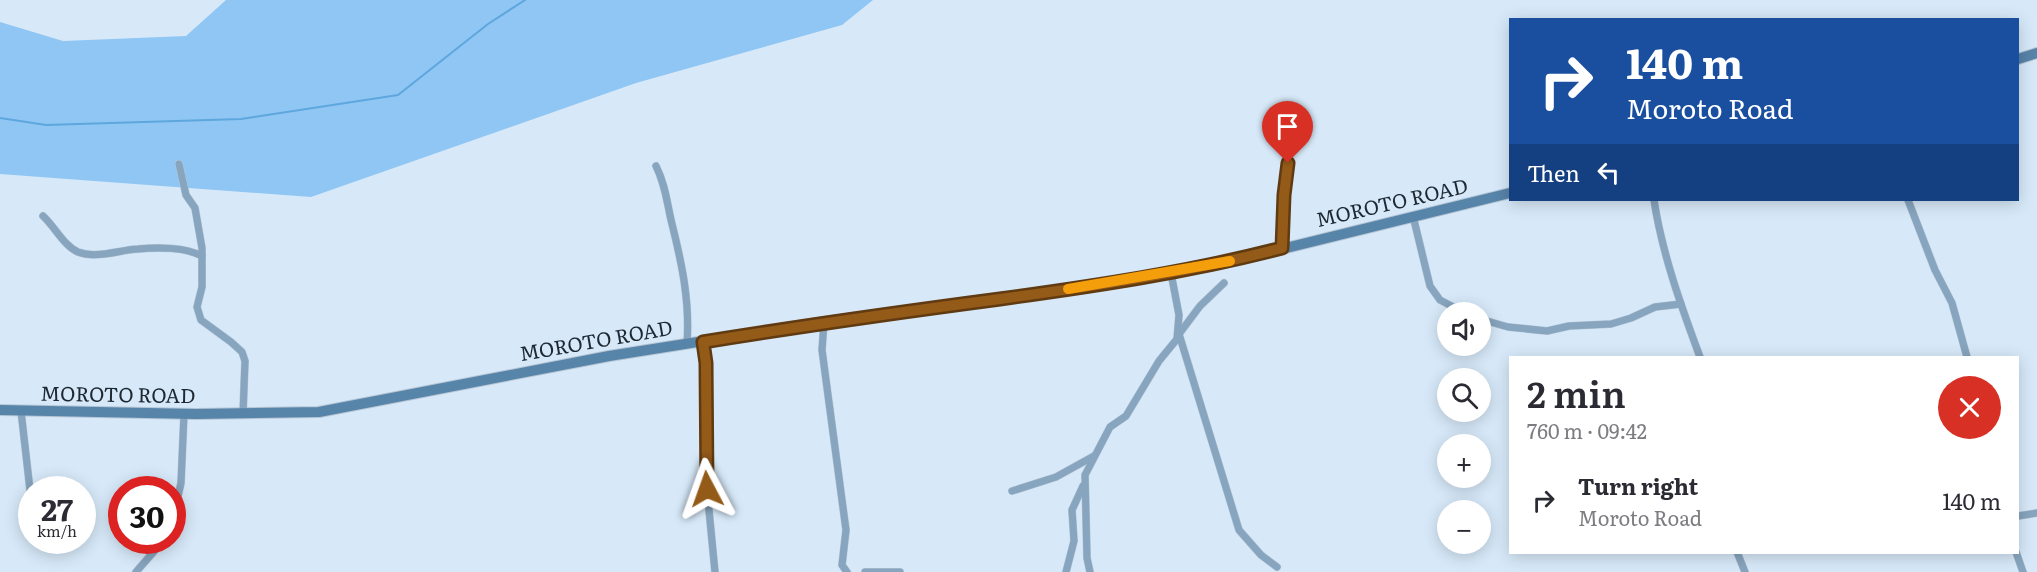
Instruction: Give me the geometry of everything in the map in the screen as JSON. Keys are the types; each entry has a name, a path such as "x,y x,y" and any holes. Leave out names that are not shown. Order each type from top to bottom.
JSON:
{"main road":[{"path":"2019,59 2037,53"},
{"name":"MOROTO ROAD","path":"0,410 184,414 319,412 527,370 687,343 1171,273 1509,193"}],"street":[{"path":"1282,248 1284,183 1288,158"},
{"path":"179,164 186,195 195,208 202,256 202,287 197,307 201,320 242,352 245,361 243,414"},
{"path":"656,166 668,198 681,256 689,319 687,343"},
{"path":"1654,201 1656,222 1700,356"},
{"path":"1908,201 1935,270 1952,303 1967,356"},
{"path":"43,216 71,248 81,254 106,255 153,249 192,251 202,256"},
{"path":"1413,216 1430,286 1444,302"},
{"path":"1171,273 1179,315 1179,334 1239,530 1262,555 1277,567"},
{"path":"1066,572 1074,541 1072,510 1094,456 1110,427 1130,410 1200,306 1224,283"},
{"path":"1491,322 1508,327 1548,332 1569,326 1611,324 1655,307 1681,304"},
{"path":"824,322 822,350 846,530 842,565 848,572"},
{"path":"703,342 706,363 705,469 716,572"},
{"path":"21,411 28,476"},
{"path":"181,476 184,414"},
{"path":"1012,491 1050,479 1094,456"},
{"path":"1084,484 1087,558 1090,572"},
{"path":"2019,516 2037,513"},
{"path":"136,572 152,554"},
{"path":"1738,554 1745,572"},
{"path":"2017,554 2024,572"},
{"path":"866,572 900,572"}],"shaded area":[{"path":"226,0 873,0 842,25 636,83 311,197 0,174 0,22 63,41 186,36"}],"waterway":[{"path":"0,118 46,125 241,119 398,95 488,24 525,0"}],"slow traffic":[{"path":"1068,289 1155,276 1230,261"}],"route":[{"path":"707,489 705,469 706,363 703,342 824,322 1155,276 1221,264 1282,248 1284,183 1288,163"}]}
